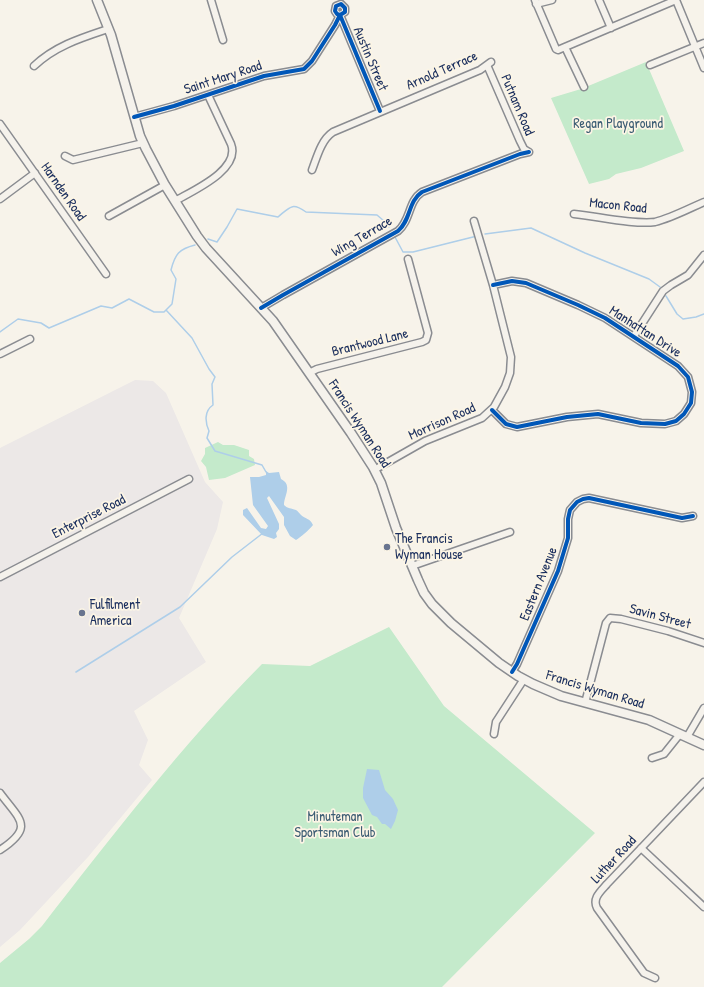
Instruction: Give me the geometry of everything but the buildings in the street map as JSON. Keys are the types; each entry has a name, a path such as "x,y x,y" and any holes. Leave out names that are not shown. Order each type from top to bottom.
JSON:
{"main road":[{"name":"Francis Wyman Road","path":"97,0 123,75 134,117 143,143 165,185 206,248 262,308 273,322 351,433 383,487 394,523 412,566 424,593 435,608 512,672 524,679 556,694 649,720 704,745"}],"street":[{"path":"211,0 223,40"},
{"path":"552,0 535,2 557,50 676,0 704,68"},
{"path":"599,0 611,28"},
{"name":"Saint Mary Road","path":"134,117 269,74 304,69 312,61 340,15"},
{"name":"Austin Street","path":"340,15 380,111"},
{"path":"34,66 59,47 108,29"},
{"path":"650,65 704,43"},
{"path":"565,47 584,87"},
{"name":"Arnold Terrace","path":"312,170 323,143 330,134 339,128 480,70 489,63"},
{"name":"Putnam Road","path":"489,63 520,141 524,149 529,152"},
{"path":"174,201 217,176 225,166 233,151 208,94"},
{"name":"Harnden Road","path":"0,124 106,274"},
{"path":"64,156 74,160 143,143"},
{"name":"Wing Terrace","path":"262,308 398,230 406,220 414,200 422,192 520,154 529,152"},
{"path":"0,199 35,173"},
{"path":"109,216 165,185"},
{"name":"Macon Road","path":"574,214 650,222 666,218 704,202"},
{"name":"Morrison Road","path":"374,470 431,438 470,424 482,418 492,410 507,382 511,368 511,360 493,285 474,221"},
{"path":"634,336 663,291 688,276 704,255"},
{"name":"Brantwood Lane","path":"309,373 317,369 426,340 428,333 408,259"},
{"name":"Manhattan Drive","path":"492,410 504,423 517,427 591,414 641,423 668,424 684,414 691,403 692,392 690,382 685,373 673,362 612,322 587,309 529,284 512,281 493,285"},
{"path":"0,354 30,339"},
{"name":"Enterprise Road","path":"0,577 189,479"},
{"name":"Eastern Avenue","path":"512,672 558,571 569,534 569,514 574,504 583,499 589,498 683,518 693,516"},
{"path":"412,566 510,532"},
{"name":"Savin Street","path":"585,702 606,622 609,618 616,618 679,634 704,643"},
{"path":"494,734 496,722 524,679"},
{"path":"652,758 664,754 683,736 704,708"},
{"name":"Luther Road","path":"655,978 644,973 596,904 598,895 704,782"},
{"path":"0,793 21,824 20,832 16,839 0,850"},
{"path":"641,848 704,907"}],"shaded area":[{"path":"135,380 153,381 166,393 205,482 223,502 217,529 179,618 206,662 134,711 148,740 139,765 152,780 88,857 20,930 0,947 0,448"}],"green space":[{"name":"Regan Playground","path":"646,62 684,151 641,168 616,174 609,179 589,184 551,98 581,89"},
{"path":"218,442 223,445 234,445 249,450 249,456 254,459 255,465 225,478 209,480 206,467 201,461 205,454 205,448"},
{"name":"Minuteman Sportsman Club","path":"389,627 444,706 595,833 442,987 0,987 0,963 42,926 148,792 204,726 262,664 310,666"}],"water":[{"path":"266,471 269,473 279,472 281,479 287,484 284,505 288,508 297,510 313,525 296,540 290,536 284,525 284,517 269,496 267,498 279,524 279,529 276,533 277,537 274,539 262,535 243,515 243,510 247,508 261,528 266,529 268,526 253,505 250,477 266,475"},
{"path":"367,769 379,770 385,790 393,799 398,810 391,829 385,824 382,824 377,817 372,815 363,798 363,788"}],"waterway":[{"path":"208,239 217,242 237,209 278,217 291,207 297,207 306,212 377,215 389,227"},
{"path":"485,234 531,228 585,253 649,279 660,287"},
{"path":"395,237 403,252 413,252 477,236"},
{"path":"0,332 18,319 41,323 49,328 101,306 112,308 129,299 154,312 164,312 172,304 176,279 171,270 174,260 181,250 195,245"},
{"path":"666,296 677,314 683,319 704,314"},
{"path":"166,310 192,338 215,377 212,384 213,405 208,410 206,417 209,431 207,438 215,451 262,465 266,472"},
{"path":"76,672 180,607 232,557 263,533"}],"cycle path":[{"path":"134,117 174,106 264,76 304,69 312,61 340,15 345,12 345,8 341,4 336,6 335,11 340,15 380,111"},
{"path":"261,308 398,231 405,222 414,200 422,192 520,154 529,152"},
{"path":"492,410 506,424 517,427 567,417 598,414 641,423 665,424 676,421 684,414 691,403 692,392 688,377 678,366 605,318 526,283 512,281 493,285"},
{"path":"512,672 517,664 558,571 568,538 568,519 570,510 577,502 589,498 682,518 693,516"}],"place":[{"name":"The Francis Wyman House","path":"387,547"},
{"name":"Fulfilment America","path":"82,613"}]}
